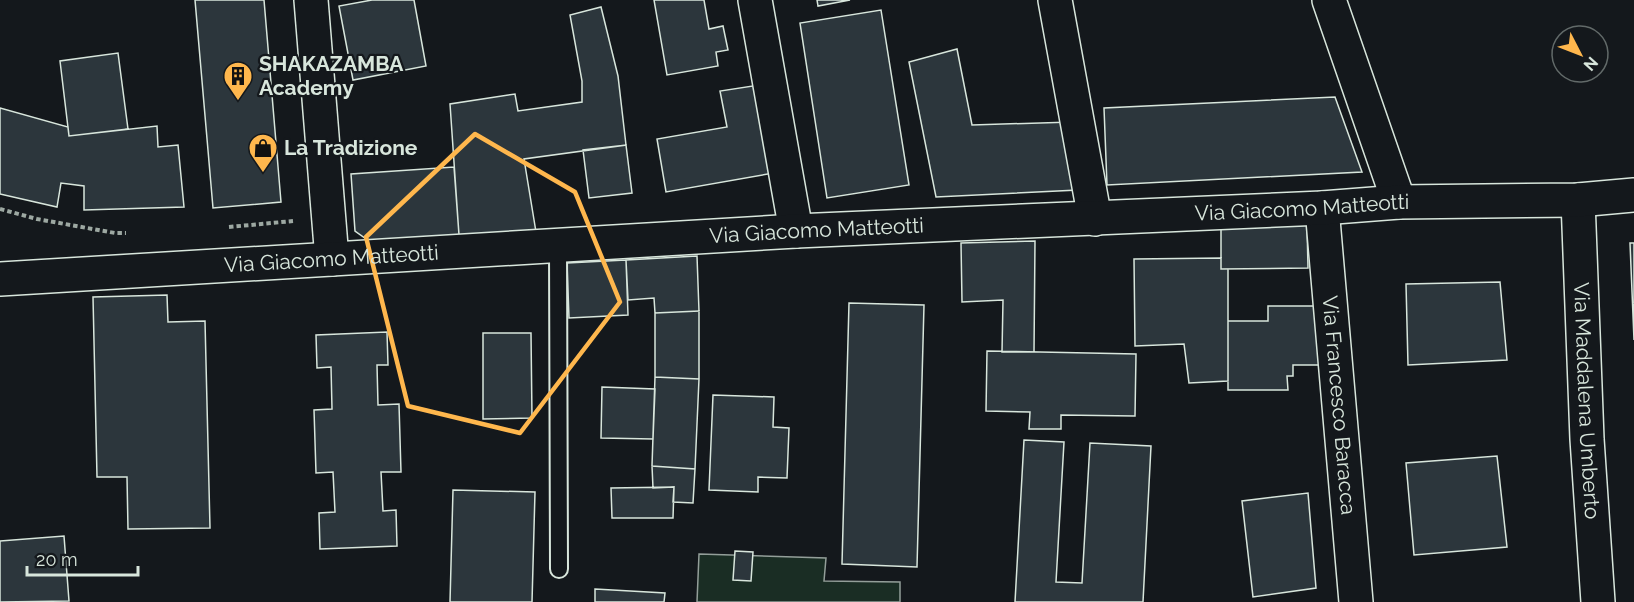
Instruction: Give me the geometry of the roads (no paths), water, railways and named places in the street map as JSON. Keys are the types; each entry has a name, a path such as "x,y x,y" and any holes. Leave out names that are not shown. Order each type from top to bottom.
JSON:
{"street":[{"path":"311,0 332,260"},
{"path":"755,0 796,231"},
{"path":"1055,0 1095,219"},
{"path":"1329,0 1399,202"},
{"name":"Via Giacomo Matteotti","path":"0,279 796,231 1095,219 1399,202 1578,200 1634,195"},
{"name":"Via Maddalena Umberto","path":"1578,200 1587,439 1598,602"},
{"name":"Via Francesco Baracca","path":"1322,208 1356,602"}],"lane":[{"path":"558,246 559,569"}],"place":[{"name":"SHAKAZAMBA Academy","path":"238,102"},
{"name":"La Tradizione","path":"263,174"}]}
